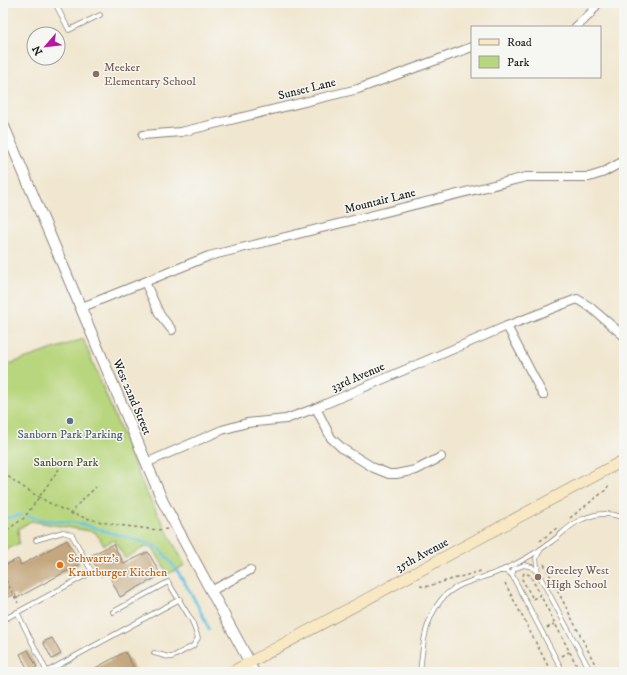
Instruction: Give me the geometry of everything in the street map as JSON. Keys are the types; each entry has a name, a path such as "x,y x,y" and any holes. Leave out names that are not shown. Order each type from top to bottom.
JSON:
{"main road":[{"name":"35th Avenue","path":"232,672 252,667 624,460"}],"street":[{"path":"577,26 590,14 598,3"},
{"name":"Sunset Lane","path":"144,135 181,132 358,89 471,47"},
{"name":"West 22nd Street","path":"3,124 163,502 252,667"},
{"name":"Mountair Lane","path":"80,308 209,256 526,177 589,177 602,174 624,161"},
{"path":"145,282 160,315 172,330"},
{"name":"33rd Avenue","path":"146,463 222,430 247,423 286,419 316,408 507,326 576,299 590,307 624,336"},
{"path":"507,326 543,395"},
{"path":"316,408 331,438 343,449 374,468 389,474 416,470 441,457"},
{"path":"211,591 250,570"}],"lane":[{"path":"55,3 69,30 100,15"},
{"path":"501,571 542,548 582,519 610,513 624,518"},
{"path":"3,620 92,572 72,535 63,532 36,540"},
{"path":"542,548 536,558 538,573 591,672"},
{"path":"512,575 514,569 524,565 532,568 538,573"},
{"path":"420,672 425,629 430,616 442,599 457,586 507,570 512,575 563,672"},
{"path":"113,612 168,582 180,600 198,638 197,643 172,657 154,653"},
{"path":"16,612 48,672 180,600"}],"path":[{"path":"3,541 7,530 24,518 60,468"},
{"path":"3,473 38,497 72,515 108,524 167,529"},
{"path":"567,520 607,489 608,486"},
{"path":"72,515 76,506 96,487"},
{"path":"538,543 561,525"},
{"path":"543,563 599,672"},
{"path":"420,586 425,587 484,570"},
{"path":"524,573 530,575 580,672"},
{"path":"3,575 18,603"},
{"path":"505,583 551,672"},
{"path":"533,599 540,595"},
{"path":"547,628 555,624"},
{"path":"562,656 570,652"}],"green space":[{"name":"Sanborn Park","path":"83,339 145,490 185,565 168,574 153,548 145,547 125,558 114,540 104,545 95,532 31,521 18,529 19,543 3,552 3,366"}],"building":[{"path":"67,540 80,564 17,598 15,594 3,600 3,566 18,559 21,565"},
{"path":"113,544 124,564 148,552 161,575 120,597 108,573 101,576 90,556"},
{"path":"52,638 61,654 52,659 43,642"},
{"path":"28,650 37,667 29,672 20,654"},
{"path":"125,652 136,672 88,672"}],"waterway":[{"path":"6,518 22,515"},
{"path":"28,516 45,520 78,523 156,546 171,563 186,585 200,609 209,630"}],"place":[{"name":"Meeker Elementary School","path":"96,74"},
{"name":"Sanborn Park Parking","path":"70,421"},
{"name":"Schwartz's Krautburger Kitchen","path":"60,565"},
{"name":"Greeley West High School","path":"538,577"}]}
